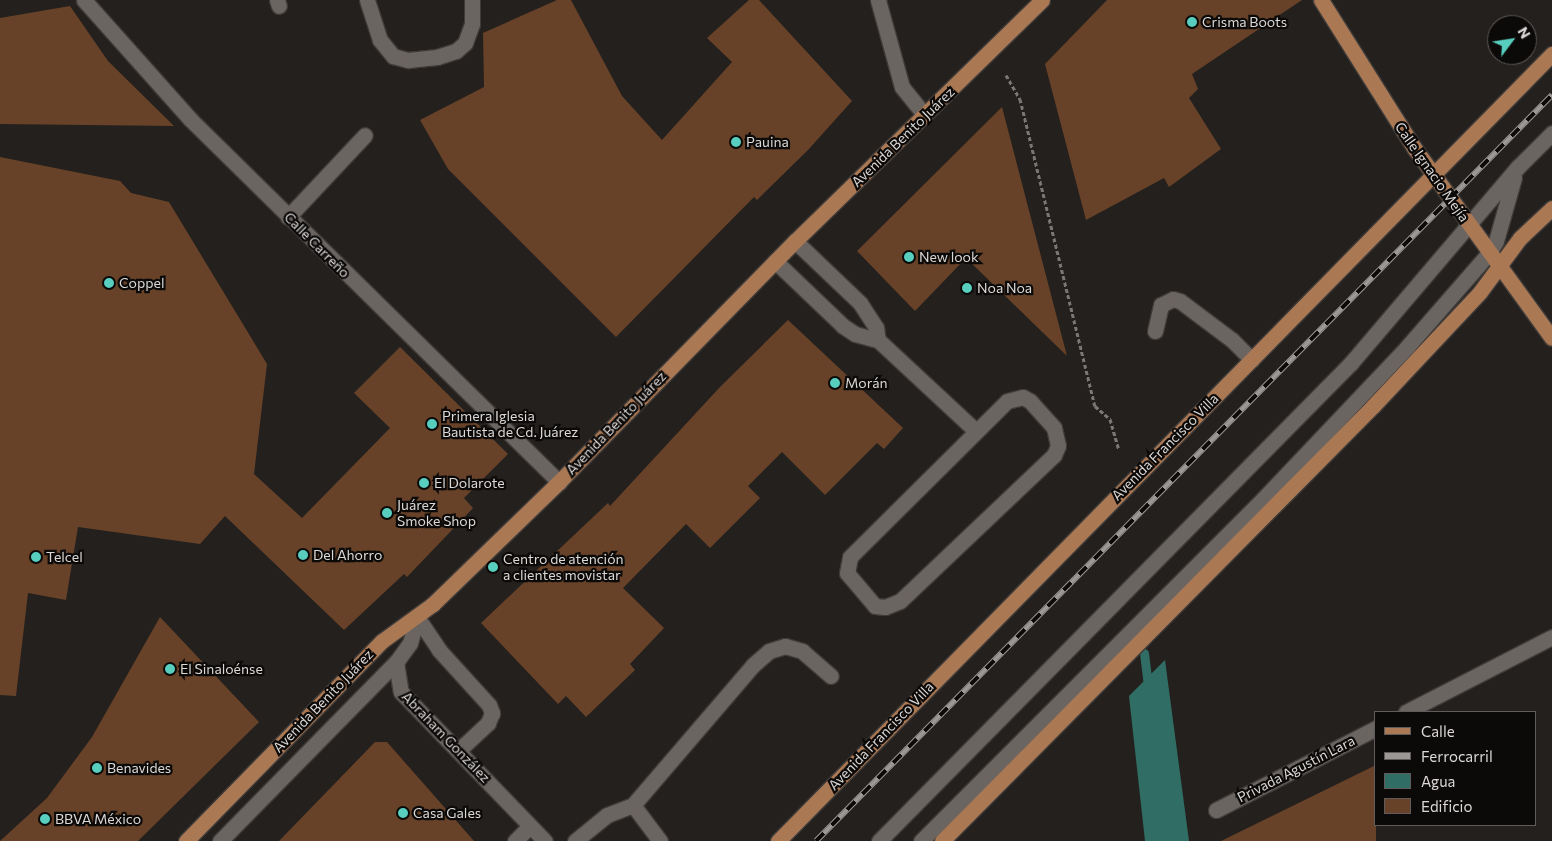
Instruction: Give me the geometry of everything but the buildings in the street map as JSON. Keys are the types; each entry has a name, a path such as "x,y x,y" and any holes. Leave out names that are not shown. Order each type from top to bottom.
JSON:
{"main road":[{"name":"Avenida Benito Juárez","path":"186,841 382,641 417,617 559,482 795,241 980,63 1042,0"},
{"name":"Calle Ignacio Mejía","path":"1321,0 1433,174 1552,338"},
{"name":"Avenida Francisco Villa","path":"778,841 1552,54"},
{"path":"942,841 1114,670 1374,406 1501,268 1520,238 1552,208"}],"street":[{"name":"Calle Carreño","path":"84,0 171,99 288,217 559,482"},
{"path":"366,0 380,40 393,56 408,60 437,57 456,51 465,43 472,24 472,0"},
{"path":"878,0 902,87 925,115"},
{"path":"879,841 1313,403 1518,167 1552,133"},
{"path":"288,217 365,136"},
{"path":"921,841 1350,410 1489,253 1496,241 1518,167"},
{"path":"795,241 860,303 876,328 878,340"},
{"path":"775,261 843,326 854,334 878,340 976,432"},
{"path":"1155,331 1161,305 1173,299 1180,301 1232,340 1252,360"},
{"path":"1023,397 1030,400 1054,428 1058,446 1054,454 900,602 884,607 875,606 847,573 850,557 976,432 1007,401 1023,397"},
{"path":"220,841 396,662 410,643 417,617"},
{"path":"417,617 440,650 489,705 492,714 488,723 459,750"},
{"path":"1408,711 1552,637"},
{"path":"575,841 607,815 633,805 753,665 769,650 785,646 802,651 831,676"},
{"name":"Abraham González","path":"396,662 402,692 545,841"},
{"name":"Privada Agustín Lara","path":"1216,810 1374,729"},
{"path":"633,805 660,841"},
{"path":"515,841 530,826"}],"path":[{"path":"1006,75 1020,99 1095,406 1110,419 1118,450"}],"water":[{"path":"1165,660 1189,841 1145,841 1129,696"}],"waterway":[{"path":"1144,653 1148,688"}],"railway":[{"path":"816,841 1552,95"}],"place":[{"name":"Crisma Boots","path":"1192,22"},
{"name":"Pauina","path":"736,142"},
{"name":"New look","path":"909,257"},
{"name":"Coppel","path":"109,283"},
{"name":"Noa Noa","path":"967,288"},
{"name":"Morán","path":"835,383"},
{"name":"Primera Iglesia Bautista de Cd. Juárez","path":"432,424"},
{"name":"El Dolarote","path":"424,483"},
{"name":"Juárez Smoke Shop","path":"387,513"},
{"name":"Del Ahorro","path":"303,555"},
{"name":"Telcel","path":"36,557"},
{"name":"Centro de atención a clientes movistar","path":"493,567"},
{"name":"El Sinaloénse","path":"170,669"},
{"name":"Benavides","path":"97,768"},
{"name":"Casa Gales","path":"403,813"},
{"name":"BBVA México","path":"45,819"}]}
